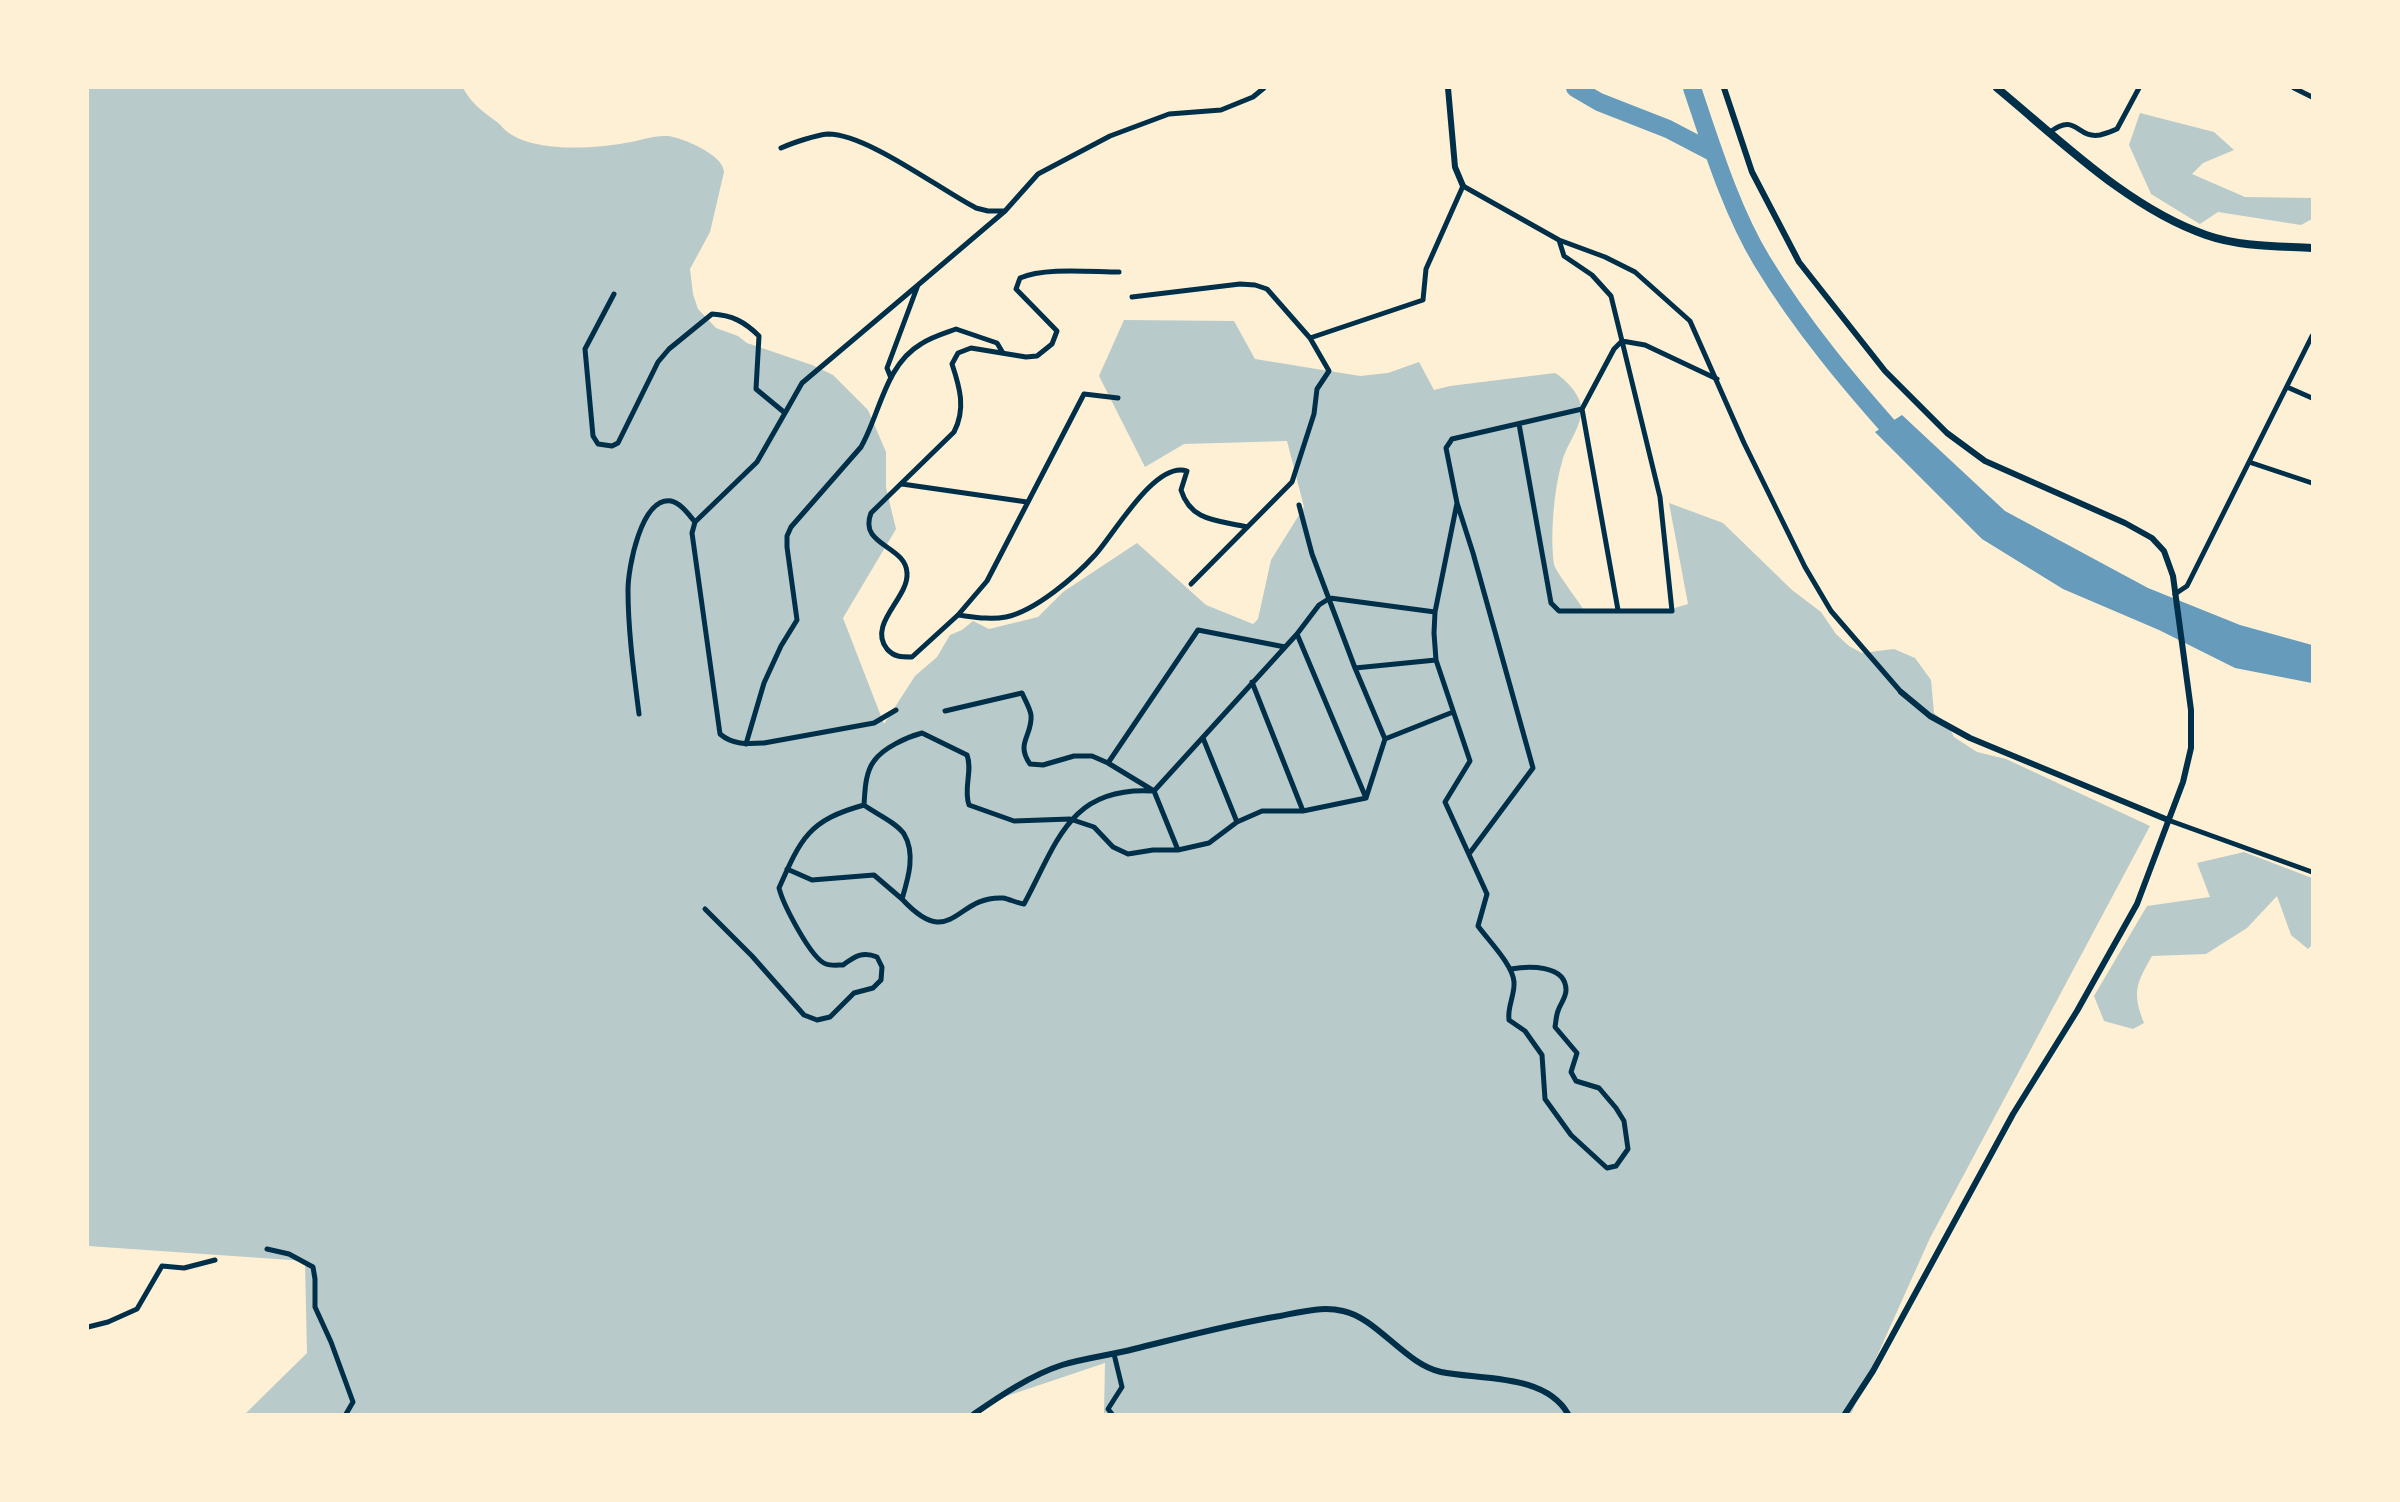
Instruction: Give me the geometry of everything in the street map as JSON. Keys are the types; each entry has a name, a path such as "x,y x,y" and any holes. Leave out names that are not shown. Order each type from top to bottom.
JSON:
{"main road":[{"path":"1997,88 2134,199 2194,230 2223,240 2262,246 2312,248"}],"street":[{"path":"896,710 873,723 836,732 746,744 728,741 720,734 693,552 692,533 695,522 757,461 802,383 1005,211 1038,174 1085,147 1169,114 1222,110 1253,97 1264,88"},
{"path":"1448,88 1455,167 1463,186 1559,240 1636,272 1690,321 1744,443 1805,567 1831,611 1901,692 1930,716 1970,738 2168,820 2312,872"},
{"path":"1724,88 1752,172 1794,254 1885,371 1947,433 1985,461 2124,523 2152,538 2164,551 2169,561 2189,686 2193,732 2183,782 2137,904 2077,1011 2013,1114 1873,1371 1845,1415"},
{"path":"2050,132 2060,124 2071,124 2087,134 2099,135 2117,129 2139,88"},
{"path":"2294,88 2312,97"},
{"path":"781,148 825,134 847,137 869,145 976,208 1005,211"},
{"path":"1310,338 1423,300 1426,269 1463,186"},
{"path":"1519,424 1550,603 1559,611 1672,611 1660,497 1611,296 1592,275 1564,256 1559,240"},
{"path":"1118,398 1084,394 987,581 958,615 912,657 892,654 884,645 884,623 906,583 907,572 904,560 875,538 867,523 870,513 954,432 960,419 961,393 952,364 958,353 971,348 1026,357 1037,356 1052,344 1057,335 1052,325 1016,289 1020,278 1057,272 1119,272"},
{"path":"1132,297 1240,284 1266,289 1310,338 1329,371 1317,389 1314,414 1292,482 1191,584"},
{"path":"891,378 887,368 918,285"},
{"path":"614,294 585,349 593,436 598,444 612,446 618,443 658,362 669,349 712,314 726,315 747,324 759,336 756,389 785,413"},
{"path":"746,744 764,683 781,646 797,620 787,536 791,527 861,447 891,378 904,358 921,343 956,329 997,343 1003,353"},
{"path":"2175,594 2187,586 2312,336"},
{"path":"1622,341 1645,345 1717,379"},
{"path":"1618,610 1582,409 1614,349 1622,341"},
{"path":"2287,387 2312,398"},
{"path":"1469,854 1532,768 1457,503 1446,448 1452,439 1582,409"},
{"path":"2249,462 2312,483"},
{"path":"958,615 987,619 1009,616 1055,593 1096,554 1128,509 1148,489 1172,472 1182,469 1187,471 1181,490 1192,511 1201,516 1247,527"},
{"path":"902,484 1027,502"},
{"path":"639,714 628,589 643,521 653,506 669,500 678,504 695,522"},
{"path":"1457,503 1435,612 1434,634 1436,660 1469,761 1445,802 1487,894 1478,926 1511,969 1514,981 1508,1010 1509,1020 1525,1031 1542,1055 1545,1099 1571,1135 1598,1162 1607,1168 1616,1166 1628,1149 1624,1121 1599,1088 1576,1081 1571,1072 1577,1053 1555,1027 1566,993 1565,984 1555,972 1531,965 1511,969"},
{"path":"1299,505 1304,532 1385,739 1366,799"},
{"path":"788,869 812,880 874,875 918,916 935,923 951,919 978,903 1002,898 1024,905 1070,819 1103,796 1154,791 1297,634 1319,605 1329,598 1435,612"},
{"path":"1108,763 1198,630 1285,647"},
{"path":"1297,634 1366,799"},
{"path":"1355,668 1436,660"},
{"path":"1252,682 1303,811"},
{"path":"946,711 1022,693 1031,716 1024,741 1024,755 1030,764 1043,765 1074,755 1092,756 1108,763 1154,791 1178,850"},
{"path":"1385,739 1453,712"},
{"path":"864,805 866,780 874,761 909,737 922,733 967,755 970,763 966,796 969,805 1014,821 1070,819 1094,827 1113,847 1128,854 1178,850 1209,843 1237,822 1262,811 1303,811 1366,799"},
{"path":"1203,738 1237,822"},
{"path":"705,909 768,973 804,1015 817,1020 830,1017 854,993 873,988 881,980 882,967 877,957 868,953 855,956 843,965 826,964 817,958 782,900 779,888 810,831 839,812 864,805 887,820 904,834 910,857 910,873 902,899"},
{"path":"267,1250 289,1254 304,1260 313,1268 316,1279 315,1307 353,1402 346,1415"},
{"path":"88,1327 108,1322 137,1309 162,1266 184,1268 215,1260"},
{"path":"974,1415 992,1401 1051,1370 1234,1324 1315,1309 1344,1311 1368,1324 1425,1367 1531,1385 1557,1402 1568,1415"},
{"path":"1112,1415 1108,1409 1122,1387 1114,1354"}],"shaded area":[{"path":"88,88 463,88 478,107 507,132 534,143 597,147 668,136 692,144 717,159 724,172 710,232 690,269 698,309 716,328 738,336 747,343 833,375 868,410 886,452 886,488 896,529 843,618 884,724 915,676 937,657 950,635 973,621 989,629 1038,617 1063,592 1137,543 1206,605 1253,624 1258,619 1271,560 1304,507 1287,441 1184,444 1145,467 1099,376 1124,320 1234,321 1255,359 1360,376 1388,373 1419,362 1434,390 1555,373 1559,376 1578,396 1581,414 1559,473 1553,527 1554,564 1583,609 1665,611 1688,604 1669,503 1723,523 1792,590 1821,612 1836,634 1849,646 1862,653 1894,649 1915,658 1931,680 1934,713 1948,725 1954,737 1977,752 2006,759 2150,826 1930,1238 1851,1414 1104,1414 1105,1363 992,1401 978,1414 245,1414 307,1353 305,1261 88,1246"},
{"path":"2140,113 2214,132 2234,150 2203,163 2192,174 2245,197 2312,198 2312,219 2301,225 2218,212 2200,224 2151,194 2129,145"},
{"path":"2244,852 2312,878 2312,945 2308,949 2291,935 2277,896 2247,928 2206,954 2152,956 2139,981 2137,996 2144,1023 2133,1029 2104,1021 2094,996 2147,906 2210,897 2197,863"}],"water":[{"path":"1902,415 2005,511 2148,588 2240,625 2312,645 2312,683 2235,668 2159,630 2063,589 1982,539 1875,432"}],"waterway":[{"path":"1575,88 1599,102 1668,129 1714,153"},
{"path":"1692,88 1731,199 1762,261 1828,355 1902,442"}]}
